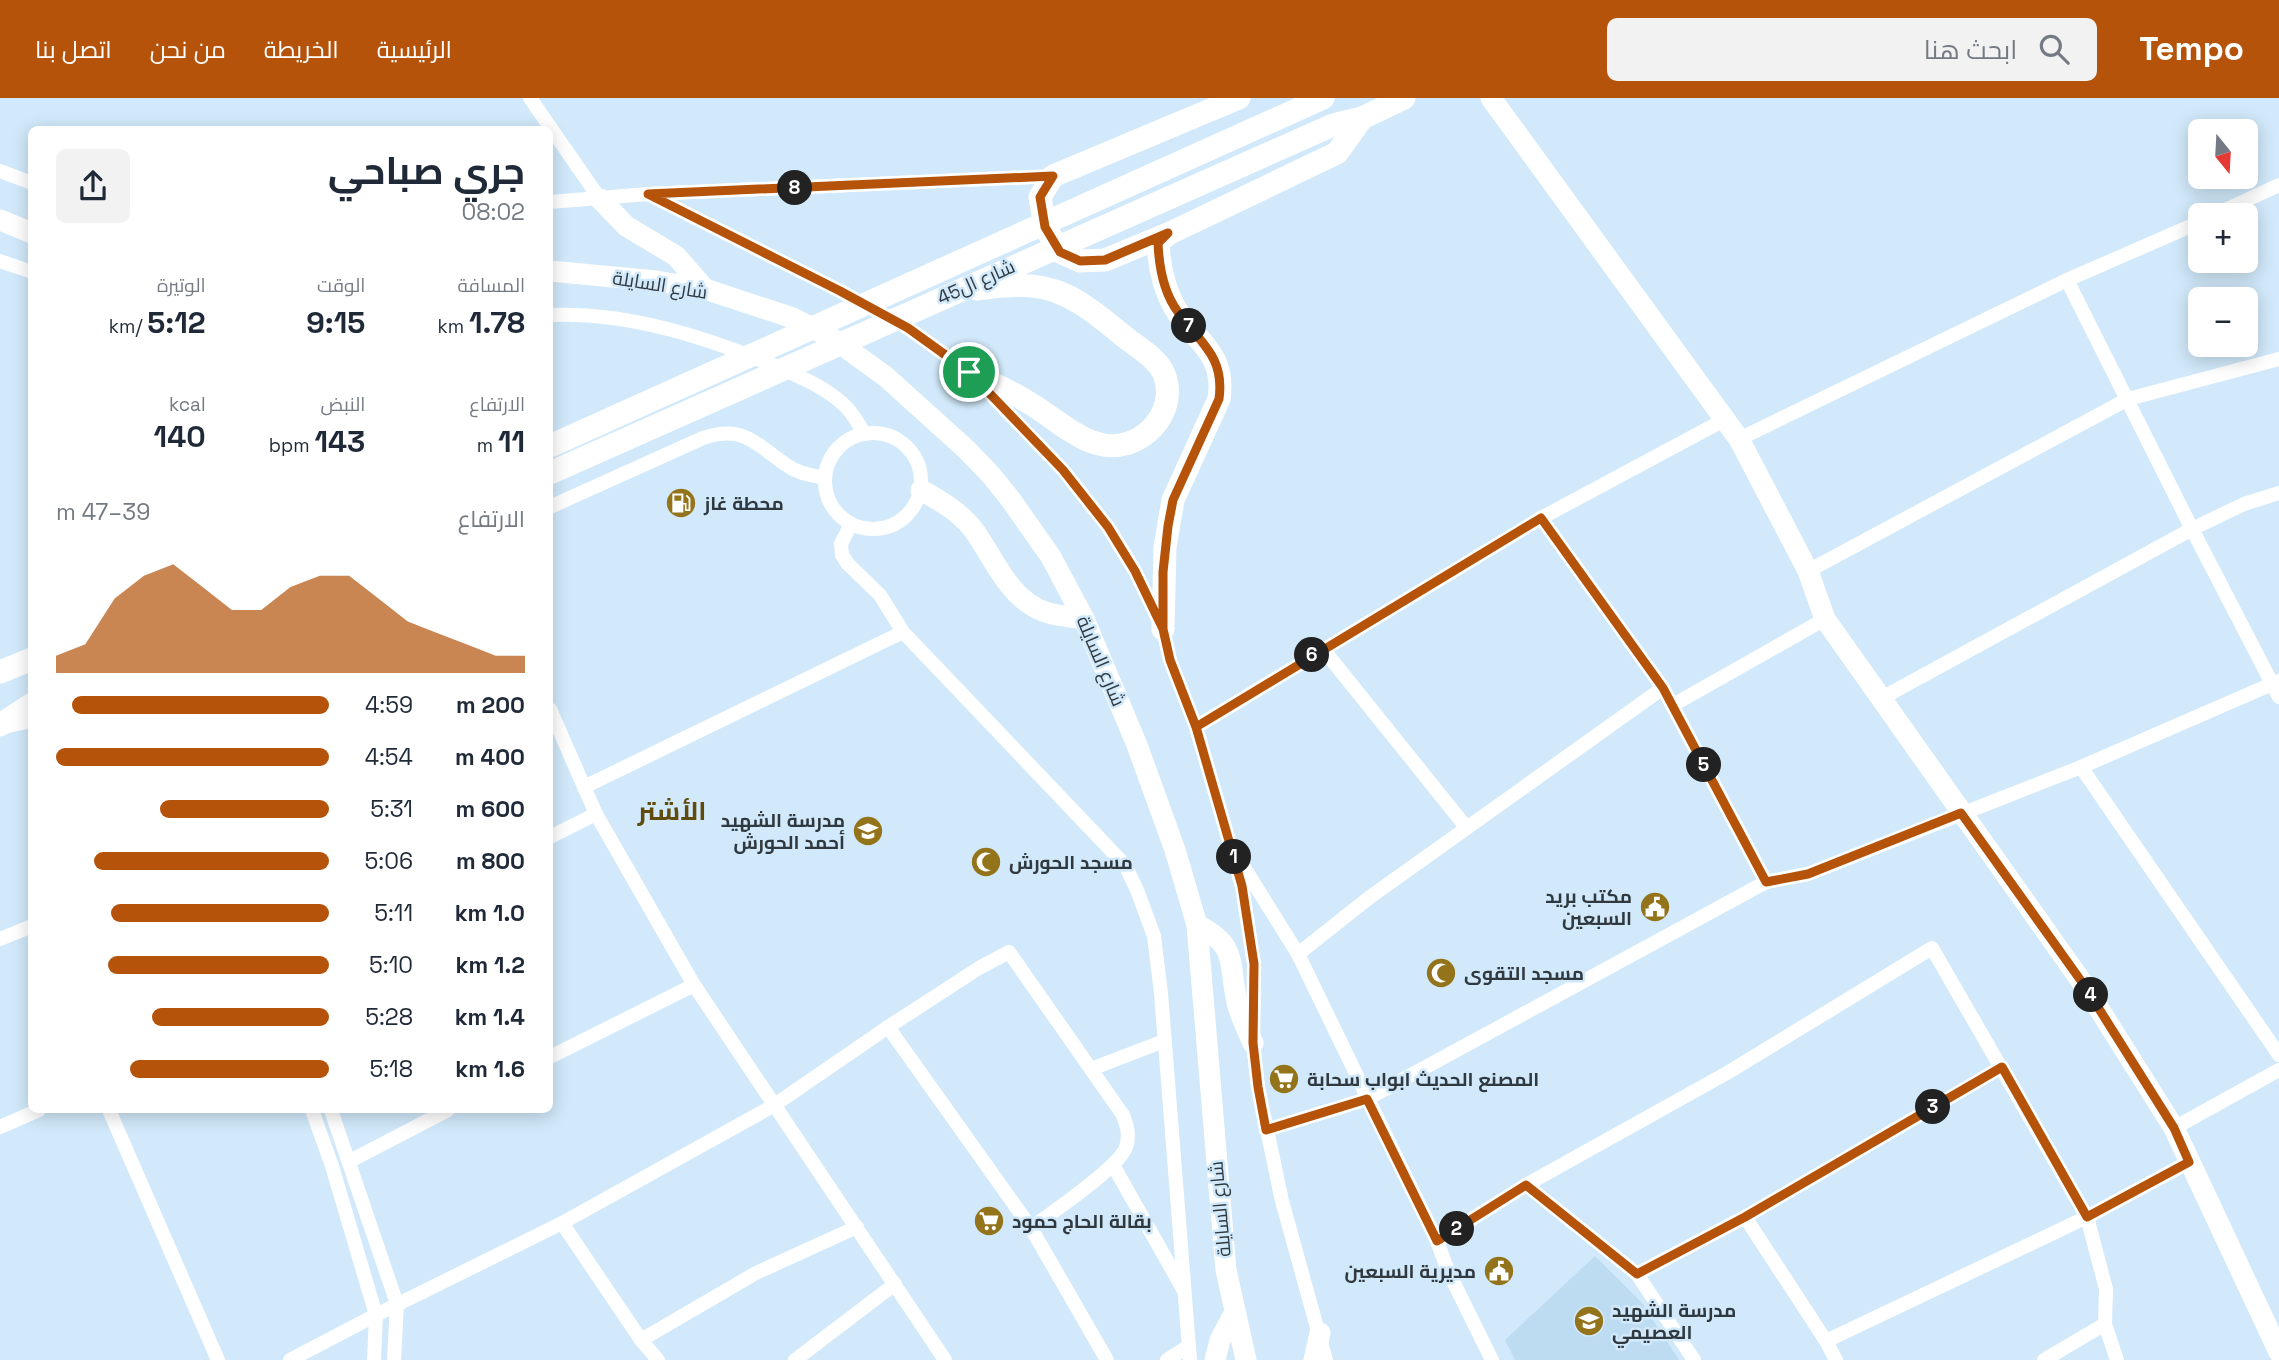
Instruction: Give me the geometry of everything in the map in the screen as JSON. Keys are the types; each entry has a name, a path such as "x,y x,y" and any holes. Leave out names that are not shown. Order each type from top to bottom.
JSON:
{"main road":[{"path":"1239,98 1053,176 1040,197 1045,227 1060,252 1080,261 1105,260 1168,233 1337,153 1362,118"},
{"name":"شارع ال45","path":"553,472 1333,125 1362,118 1404,98"},
{"path":"1490,98 1739,439 1808,571 1825,619 2084,985 2174,1128 2279,1352"},
{"name":"شارع ال45","path":"553,445 1320,99"},
{"path":"600,199 626,226 676,256 705,289"},
{"path":"0,220 28,231"},
{"path":"1163,629 1164,560 1173,500 1219,399 1220,386 1216,362 1177,311 1162,278 1158,243 1168,233"},
{"name":"شارع السايلة","path":"553,271 656,281 705,289 793,318 835,340 885,376 940,424 990,475 1030,526 1058,569 1083,619 1137,745 1175,850 1197,925 1223,1245 1246,1360"},
{"path":"953,292 1029,284 1052,289 1070,297 1092,310 1156,362 1164,373 1167,398 1164,411 1149,433 1137,440 1111,446 1086,439 1025,400 969,372"},
{"path":"921,490 962,517 972,527 1022,598 1048,613 1083,619"},
{"path":"0,672 28,661"},
{"path":"0,726 28,707"},
{"path":"1197,925 1223,941 1228,952 1236,1001 1253,1043"},
{"path":"1215,1360 1220,1340 1235,1312"},
{"path":"1314,1360 1320,1333"}],"street":[{"path":"530,98 549,126"},
{"path":"553,131 600,199"},
{"path":"0,171 28,182"},
{"path":"553,202 648,194 1053,176"},
{"path":"2240,203 2279,185"},
{"path":"648,194 908,328 969,372 1063,470 1108,527 1135,571 1163,629 1170,660 1196,727 1232,848 1247,912 1254,964 1253,1043 1258,1087 1282,1201 1326,1360"},
{"path":"1739,439 2067,280 2188,227"},
{"path":"0,261 28,270"},
{"path":"1266,1130 1367,1099 1766,882 1808,874 2277,687 2192,529 2067,280"},
{"path":"553,315 637,321 683,332 751,356 818,385 845,405 865,434"},
{"path":"1808,571 2128,398 2279,359"},
{"path":"1196,727 1541,518 1724,421"},
{"path":"553,506 719,433 736,433 764,447 789,467 804,474 825,478"},
{"path":"865,434 891,436 902,443 912,452 922,477 916,504 907,516 895,525 880,529 865,529 839,516 826,492 825,478 834,454 853,438 865,434"},
{"path":"1880,699 2192,529 2244,504 2279,493"},
{"path":"1541,518 1663,688 1766,882"},
{"path":"851,524 841,544 842,555 848,564 880,595 903,632 1125,865 1141,900 1154,936 1189,1353 1167,1360"},
{"path":"1673,705 1825,619"},
{"path":"584,787 903,632"},
{"path":"1323,649 1466,827"},
{"path":"1298,954 1466,827 1663,688"},
{"path":"553,716 596,814 694,985 944,1360"},
{"path":"0,726 28,722"},
{"path":"2081,767 2279,1055"},
{"path":"553,836 596,814"},
{"path":"1232,848 1298,954 1492,1360"},
{"path":"0,940 28,930"},
{"path":"1437,1241 1526,1185 1727,1073 1932,948 2087,1217 2106,1289 2105,1324 2118,1360"},
{"path":"290,1360 562,1223 773,1106 888,1027 979,968 1009,952 1123,1115 1129,1130 1126,1149 1114,1165 1031,1228"},
{"path":"553,1056 694,985"},
{"path":"888,1027 1031,1228 1107,1360"},
{"path":"1091,1069 1164,1041"},
{"path":"1637,1274 1745,1217 2002,1067"},
{"path":"2174,1128 2279,1069"},
{"path":"0,1128 32,1113"},
{"path":"110,1113 218,1360"},
{"path":"313,1113 332,1166 376,1315 374,1360"},
{"path":"332,1113 397,1304 394,1360"},
{"path":"350,1161 442,1113"},
{"path":"1826,1341 2087,1217 2189,1162"},
{"path":"1114,1165 1185,1293"},
{"path":"1526,1185 1637,1274 1694,1360"},
{"path":"1745,1217 1836,1360"},
{"path":"562,1223 641,1340 658,1360"},
{"path":"641,1340 756,1273 857,1227"},
{"path":"795,1360 895,1284"},
{"path":"2044,1360 2105,1324"}],"shaded area":[{"name":"مدرسة الشهيد العصيمي","path":"1595,1256 1641,1302 1679,1360 1515,1360 1505,1340"}],"place":[{"name":"محطة غاز","path":"681,503"},
{"name":"مدرسة الشهيد أحمد الحورش","path":"868,831"},
{"name":"مسجد الحورش","path":"986,862"},
{"name":"مكتب بريد السبعين","path":"1655,907"},
{"name":"مسجد التقوى","path":"1441,973"},
{"name":"المصنع الحديث ابواب سحابة","path":"1284,1079"},
{"name":"بقالة الحاج حمود","path":"989,1221"},
{"name":"مديرية السبعين","path":"1499,1271"},
{"name":"مدرسة الشهيد العصيمي","path":"1589,1321"}],"district":[{"name":"الأشتر","path":"672,811"}],"route":[{"path":"969,372 908,328 648,194 1053,176 1040,197 1045,227 1060,252 1080,261 1105,260 1168,233 1158,243 1162,278 1168,295 1177,311 1210,352 1220,374 1219,399 1173,500 1163,572 1163,629 1170,660 1196,727 1541,518 1663,688 1766,882 1808,874 1961,813 2084,985 2174,1128 2189,1162 2087,1217 2002,1067 1745,1217 1637,1274 1526,1185 1437,1241 1367,1099 1266,1130 1253,1043 1254,964 1242,886 1196,727 1170,660 1163,629 1135,571 1108,527 1063,470 969,372"}]}
